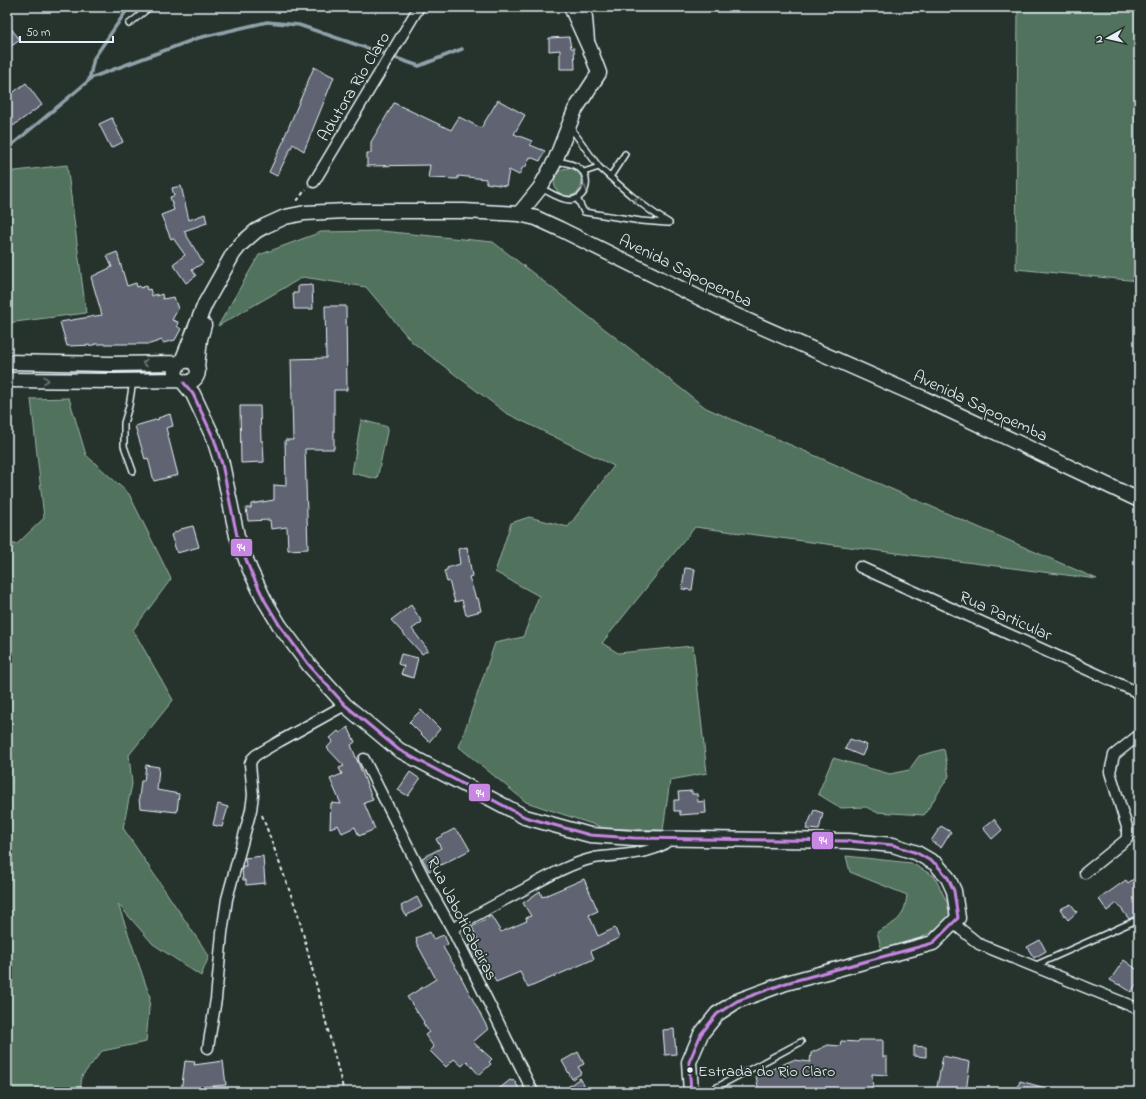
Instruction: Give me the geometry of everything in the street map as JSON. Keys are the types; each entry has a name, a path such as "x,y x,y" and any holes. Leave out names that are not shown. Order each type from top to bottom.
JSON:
{"main road":[{"path":"519,214 540,188 555,161 575,110 599,73 571,7"},
{"name":"Avenida Sapopemba","path":"181,362 205,304 233,254 241,244 265,226 285,217 305,213 346,210 464,211 519,214 536,218 560,229 728,312 923,398 1139,500"},
{"name":"Avenida Sapopemba","path":"197,371 200,339 217,282"},
{"path":"7,362 110,364 181,362 189,360 197,371 204,416"},
{"path":"181,362 175,373 193,394 214,439 222,464 237,536 250,570 265,601 280,626 309,665 345,705 399,750 525,817 590,835 634,838 672,837 849,841 893,845 917,853 936,864 948,878 954,891 958,918 933,943 786,982 737,1001 717,1014 701,1034 689,1062 691,1092"},
{"path":"7,380 133,380 181,381 188,383 194,381 197,371"}],"street":[{"name":"Adutora Rio Claro","path":"314,182 419,7"},
{"path":"586,7 590,49"},
{"name":"Rua Particular","path":"860,567 1139,693"},
{"path":"208,1048 216,998 222,932 227,898 251,810 253,795 250,764 256,755 345,705"},
{"path":"1086,873 1127,839 1127,827 1110,772 1114,755 1139,735"},
{"name":"Rua Jaboticabeiras","path":"364,759 425,880 452,929 533,1092"},
{"path":"452,929 559,870 595,858 641,852 657,848 667,844 672,837"},
{"path":"953,923 979,944 1139,1009"}],"lane":[{"path":"129,24 150,7"},
{"path":"568,125 599,167 651,212 669,223 641,221 584,212 577,198"},
{"path":"610,176 625,154"},
{"path":"540,188 564,199 571,200 577,198 585,190 587,184 584,172 577,166 555,161"},
{"path":"584,172 599,167"},
{"path":"133,380 129,406 124,423 124,446 134,471"},
{"path":"1034,966 1139,919"},
{"path":"708,1092 801,1042"}],"path":[{"path":"285,217 306,189 314,182"},
{"path":"261,812 298,914 344,1092"}],"green space":[{"path":"1018,7 1139,7 1139,281 1016,269"},
{"path":"67,165 86,313 7,323 7,172"},
{"path":"568,168 578,172 582,182 578,192 568,196 558,192 554,182 558,172"},
{"path":"381,231 493,242 706,408 1097,579 695,527 602,643 618,653 693,646 707,773 670,780 663,830 604,828 526,802 459,747 495,643 523,637 539,596 495,572 511,523 529,517 568,527 614,466 506,413 412,342 366,287 303,277 218,326 259,255 321,232"},
{"path":"69,398 86,455 129,494 171,579 133,630 173,700 129,755 132,784 123,828 209,956 201,976 153,944 118,904 150,997 146,1042 102,1051 82,1076 80,1092 7,1092 7,544 17,544 44,518 31,399"},
{"path":"361,420 388,427 377,479 352,473"},
{"path":"944,749 949,776 924,815 876,812 866,807 841,808 818,794 833,758 890,774 909,770 919,756"},
{"path":"846,856 911,863 934,876 948,904 951,919 910,944 882,951 877,932 898,919 904,910 907,895 850,872"}],"building":[{"path":"7,23 20,40 7,49"},
{"path":"569,37 571,48 574,48 575,69 560,69 560,50 549,51 549,38"},
{"path":"314,67 334,77 304,151 293,144 277,176 269,172 285,138"},
{"path":"26,83 42,105 13,126 7,118 7,97"},
{"path":"498,100 525,115 514,134 532,141 530,145 545,151 540,161 530,157 525,168 523,167 519,175 509,170 506,186 486,183 486,179 458,176 458,179 428,178 430,165 367,166 367,153 371,153 371,142 394,103 451,130 459,117 481,128"},
{"path":"112,118 123,142 111,148 99,124"},
{"path":"181,186 189,220 205,214 207,223 184,231 203,263 192,270 196,276 186,283 173,264 185,255 173,238 171,239 161,215 174,210 170,197 174,196 172,188"},
{"path":"117,252 127,286 136,283 137,287 140,286 140,288 146,286 147,290 150,289 152,296 162,294 163,299 174,297 178,309 172,320 178,322 177,326 181,329 175,340 163,343 162,340 150,344 94,344 95,345 67,346 60,322 102,315 91,277 112,267 107,256"},
{"path":"312,285 313,309 294,309 293,293 298,293 298,286"},
{"path":"325,306 346,306 347,390 334,390 334,449 305,449 308,549 288,550 287,527 271,529 270,520 248,521 246,508 251,508 251,504 274,500 274,485 286,486 285,440 293,440 291,359 326,358"},
{"path":"240,406 260,406 261,441 263,441 264,462 241,463"},
{"path":"170,414 173,426 166,428 178,475 154,481 148,458 145,459 135,426"},
{"path":"193,526 199,547 177,553 171,535 181,529"},
{"path":"467,547 472,576 469,577 476,599 478,598 481,611 466,615 462,600 455,602 449,581 447,582 444,571 447,570 447,568 460,564 458,549"},
{"path":"685,568 695,569 692,590 682,589"},
{"path":"411,605 422,622 412,629 428,650 422,654 391,620"},
{"path":"401,654 418,658 413,678 401,674 404,666 398,664"},
{"path":"421,710 440,729 429,742 409,722"},
{"path":"348,727 355,742 351,745 373,800 364,803 375,829 359,836 355,827 342,833 338,825 330,828 331,803 341,804 330,779 342,774 339,768 344,766 327,748 333,741 330,738 338,731 340,733"},
{"path":"850,739 867,745 862,756 845,749"},
{"path":"146,765 159,767 157,790 179,794 177,812 140,808 139,798 141,781 144,781"},
{"path":"410,772 420,779 408,796 398,790"},
{"path":"692,791 692,794 697,794 698,802 705,801 706,813 680,815 680,811 674,811 674,800 679,800 678,792"},
{"path":"218,804 228,807 222,827 213,825"},
{"path":"814,810 823,813 819,830 806,829"},
{"path":"994,819 1002,830 992,839 983,828"},
{"path":"941,826 951,832 941,848 931,841"},
{"path":"454,829 462,836 470,850 429,871 422,858 441,848 436,839"},
{"path":"263,856 265,883 246,885 246,880 243,880 242,868 243,866 246,866 245,858"},
{"path":"1139,875 1139,914 1129,919 1117,903 1107,911 1099,899 1126,880 1128,883"},
{"path":"584,879 598,911 589,915 598,936 615,928 619,938 591,951 594,959 528,988 520,972 496,982 486,961 477,965 468,946 479,942 472,927 491,916 501,932 527,921 526,918 531,916 523,903 540,891 542,897"},
{"path":"417,897 422,907 406,916 401,906"},
{"path":"1071,904 1077,912 1068,920 1060,909"},
{"path":"430,932 433,939 444,935 448,944 443,947 458,971 488,1029 473,1042 492,1059 489,1062 491,1064 479,1075 467,1061 462,1066 454,1059 446,1067 430,1051 434,1047 425,1035 429,1032 407,997 436,979 416,942 416,938"},
{"path":"1040,940 1046,951 1034,958 1027,947"},
{"path":"1124,960 1139,971 1139,981 1131,992 1110,980"},
{"path":"674,1029 676,1054 665,1055 663,1030"},
{"path":"859,1040 883,1040 883,1057 887,1057 887,1075 872,1074 873,1089 825,1091 816,1088 815,1091 759,1092 756,1076 793,1060 810,1062 811,1053 828,1045 840,1046 841,1041 858,1042"},
{"path":"914,1046 926,1047 926,1057 914,1056"},
{"path":"578,1052 584,1064 578,1067 582,1073 572,1079 562,1061"},
{"path":"943,1056 970,1062 966,1092 936,1092"},
{"path":"185,1061 195,1062 194,1065 223,1061 226,1085 198,1087 198,1092 181,1092"},
{"path":"580,1078 588,1092 561,1092"},
{"path":"510,1080 514,1080 521,1092 495,1092"},
{"path":"1020,1081 1049,1089 1049,1092 1016,1092"}],"waterway":[{"path":"89,80 94,58 129,7"},
{"path":"7,149 93,77 198,38 267,22 299,25 419,66 462,49"}],"transit line":[{"name":"94","path":"184,383 193,394 214,439 222,464 237,536 250,570 265,601 280,626 309,665 345,705 399,750 525,817 590,835 634,838 849,841 893,845 917,853 936,864 948,878 954,891 958,918 933,943 786,983 737,1001 717,1014 701,1034 689,1062 691,1092"}],"place":[{"name":"Estrada do Rio Claro","path":"690,1070"}]}
